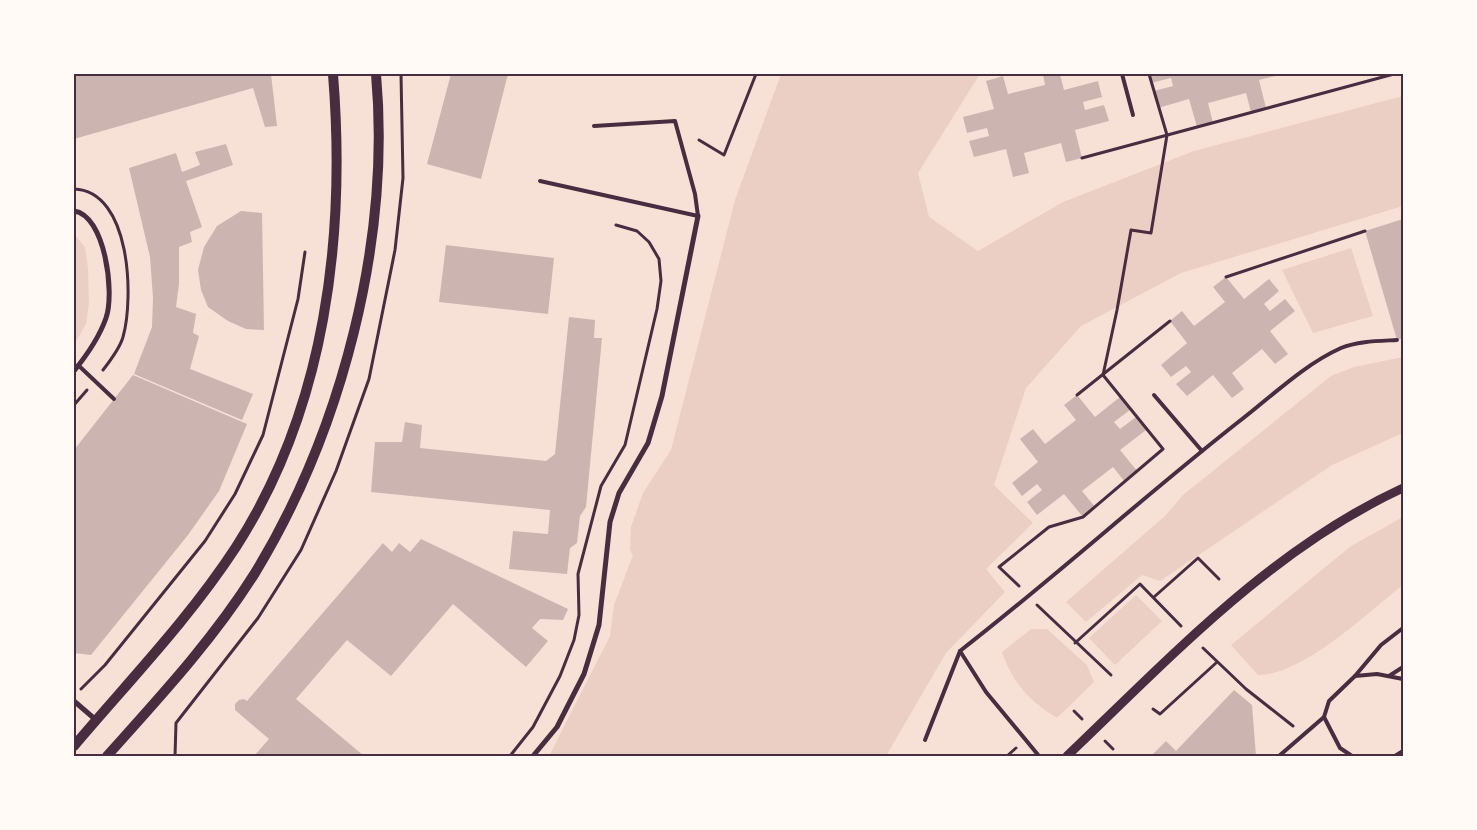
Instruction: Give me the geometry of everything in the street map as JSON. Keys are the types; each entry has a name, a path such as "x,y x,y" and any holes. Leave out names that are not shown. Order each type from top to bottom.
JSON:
{"main road":[{"path":"74,745 179,623 236,546 259,505 292,431 314,358 330,285 336,225 338,164 334,74"},
{"path":"107,756 175,680 232,606 279,531 311,461 324,428 352,335 370,245 380,140 376,74"}],"street":[{"path":"74,211 82,212 90,219 98,234 104,253 109,290 107,317 91,348 74,371"},
{"path":"533,756 557,727 584,674 599,625 610,522 619,493 648,443 662,396 698,216"},
{"path":"1067,756 1132,692 1236,596 1348,515 1403,488"},
{"path":"74,700 96,720"}],"lane":[{"path":"1122,74 1133,115"},
{"path":"540,181 698,216 695,194 675,121 594,126"},
{"path":"925,740 960,651 1020,604 1202,451 1312,365 1342,347 1369,342 1397,340"},
{"path":"78,365 114,399"},
{"path":"1154,395 1202,451"},
{"path":"1280,756 1324,717 1329,702 1355,676 1381,644 1403,628"},
{"path":"960,651 986,692 1039,756"},
{"path":"1389,676 1403,667"},
{"path":"1355,676 1369,674 1403,679"},
{"path":"1324,717 1340,748 1352,756"},
{"path":"1397,756 1403,751"}],"path":[{"path":"401,74 403,178"},
{"path":"699,140 724,155 756,74"},
{"path":"1102,375 1117,310 1131,230 1150,233 1167,135 1149,74"},
{"path":"1082,158 1394,74"},
{"path":"1226,277 1365,231"},
{"path":"80,690 106,665 205,541 235,494 263,434 298,299 305,252"},
{"path":"1077,395 1170,321"},
{"path":"999,567 1049,527 1083,517 1163,449 1102,375"},
{"path":"1154,597 1198,558 1219,579"},
{"path":"1111,675 1075,642 1140,584 1185,630"},
{"path":"1197,643 1246,689 1298,730"},
{"path":"1153,709 1160,714 1216,662"}],"shaded area":[{"path":"781,74 980,74 918,173 929,217 978,251 1063,202 1194,151 1403,96 1403,206 1181,273 1081,326 1026,388 994,485 1033,523 986,569 1005,592 946,653 886,756 549,756 610,636 614,605 633,555 630,550 631,527 643,493 671,450 735,200"},
{"path":"74,234 85,247 89,303 86,324 74,345"},
{"path":"1351,248 1373,316 1313,333 1282,270"},
{"path":"1403,357 1403,433 1332,465 1160,581 1142,575 1086,622 1066,602 1165,516 1183,495 1331,376 1354,367"},
{"path":"1403,517 1403,585 1315,654 1295,665 1276,672 1258,675 1231,645 1351,546"},
{"path":"1136,595 1162,621 1115,665 1089,638"},
{"path":"1031,629 1047,629 1087,665 1094,682 1057,718 1030,698 1016,682 1002,652"}],"building":[{"path":"74,74 271,74 277,126 265,127 253,88 74,139"},
{"path":"451,74 508,74 481,179 427,164"},
{"path":"1043,74 1060,74 1064,90 1098,81 1102,97 1083,102 1085,110 1104,105 1109,121 1075,130 1082,158 1066,162 1061,143 1024,153 1029,173 1013,177 1006,149 974,157 969,141 989,136 987,128 967,133 963,117 994,109 986,81 1003,76 1008,94 1045,85"},
{"path":"1149,74 1283,74 1259,80 1266,108 1251,112 1246,93 1208,103 1213,123 1197,127 1189,99 1158,108 1154,91 1173,86 1171,78 1151,83"},
{"path":"226,144 233,165 186,181 202,227 190,232 192,242 179,247 179,284 176,307 196,314 193,333 199,336 190,369 253,394 242,420 134,374 152,327 153,298 150,257 129,168 176,153 182,172 200,165 195,152"},
{"path":"241,211 262,213 264,330 246,329 228,321 208,307 201,290 198,270 204,247 217,226"},
{"path":"1403,219 1403,338 1397,340 1365,231"},
{"path":"446,245 554,258 548,314 439,302"},
{"path":"1226,277 1244,299 1269,279 1279,291 1264,304 1270,311 1285,299 1295,311 1270,331 1288,354 1275,364 1262,349 1232,373 1244,389 1232,398 1213,375 1187,396 1176,384 1191,372 1186,366 1171,377 1161,365 1187,343 1170,321 1182,311 1194,326 1225,302 1213,287"},
{"path":"569,317 595,320 594,338 602,338 586,507 580,516 577,543 570,548 567,574 509,569 513,531 548,534 550,510 371,492 375,442 402,442 405,422 422,425 420,448 546,461 555,454"},
{"path":"133,375 247,424 219,491 188,535 91,655 74,653 74,450"},
{"path":"1077,395 1095,417 1120,397 1130,410 1114,422 1120,429 1136,417 1146,430 1120,450 1138,472 1125,482 1113,467 1082,491 1095,507 1083,517 1064,494 1037,515 1027,502 1042,490 1037,484 1022,496 1012,483 1038,462 1020,439 1033,429 1045,444 1076,420 1064,405"},
{"path":"421,539 568,609 563,620 540,619 532,628 548,641 526,667 453,604 391,676 347,640 296,699 364,756 254,756 269,739 235,710 235,704 239,700 244,699 247,701 383,543 392,552 399,543 410,552"},
{"path":"1234,690 1252,705 1256,756 1151,756 1166,741 1176,751"}]}
